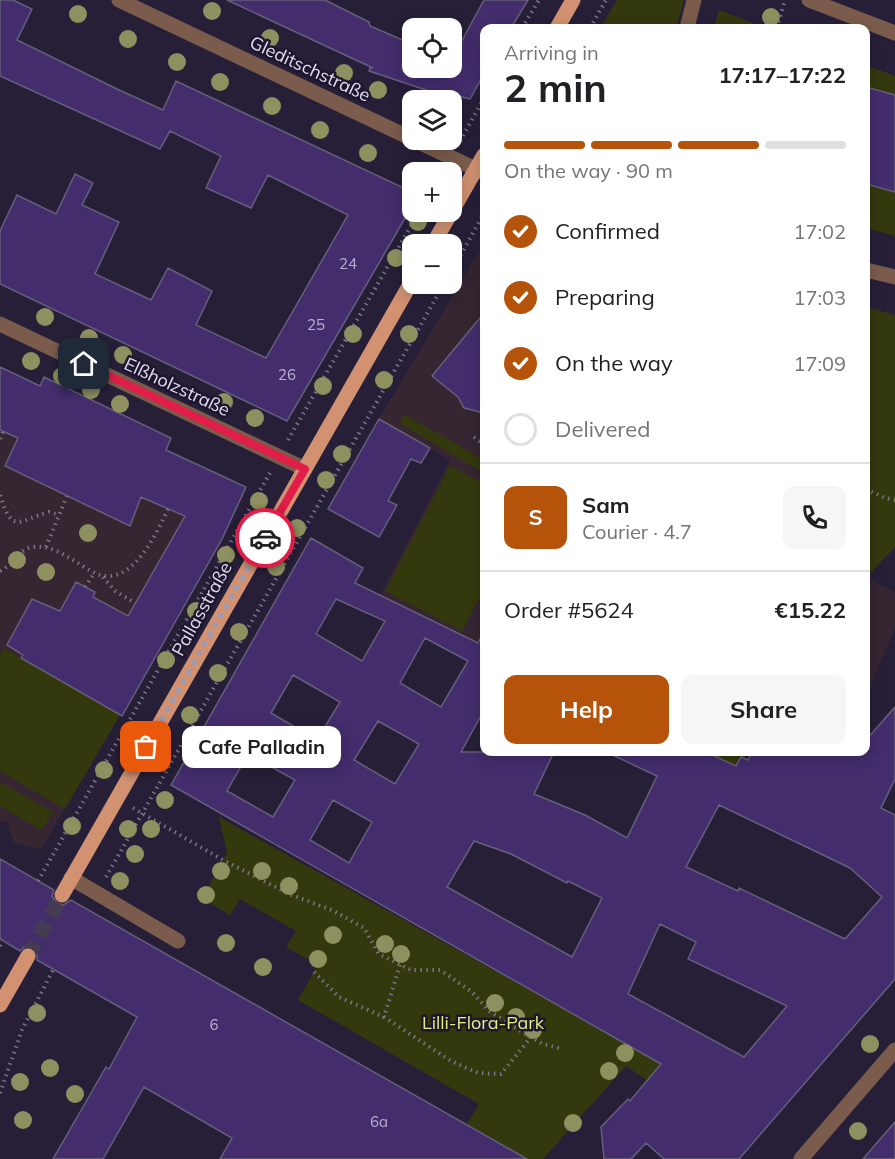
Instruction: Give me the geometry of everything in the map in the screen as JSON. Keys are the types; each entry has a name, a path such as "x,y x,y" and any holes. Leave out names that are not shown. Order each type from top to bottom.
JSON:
{"main road":[{"path":"559,24 573,0"},
{"path":"440,234 480,172"},
{"name":"Pallasstraße","path":"62,895 405,294"},
{"path":"0,1005 28,956"}],"street":[{"name":"Gleditschstraße","path":"118,0 480,172"},
{"path":"688,24 694,0"},
{"path":"809,0 895,33"},
{"path":"870,271 895,277"},
{"name":"Elßholzstraße","path":"0,324 305,469"},
{"path":"71,878 178,940"},
{"path":"801,1159 895,1050"}],"path":[{"path":"524,24 539,0"},
{"path":"592,24 606,0"},
{"path":"778,24 785,0"},
{"path":"472,120 480,105"},
{"path":"462,253 480,220"},
{"path":"297,423 413,222"},
{"path":"97,893 438,294"},
{"path":"0,439 3,432"},
{"path":"474,437 480,442"},
{"path":"870,491 895,500"},
{"path":"38,881 258,493"},
{"path":"0,495 6,512 13,520 24,523 49,512 59,515"},
{"path":"46,547 67,496"},
{"path":"103,577 120,575 131,567 155,537 168,509"},
{"path":"0,570 4,569 18,554 32,547 46,547 60,552 103,577 115,591 135,603"},
{"path":"85,587 95,572"},
{"path":"116,799 232,865 289,894 332,910 364,928 379,954 411,970 440,970 472,992 489,1011 543,1044 562,1049"},
{"path":"0,946 3,941"},
{"path":"384,1017 400,965"},
{"path":"0,1093 22,1030 53,970"},
{"path":"314,972 339,997 384,1017 451,1061 478,1073 501,1074 531,1037"}],"shaded area":[{"path":"480,250 480,644 380,595 450,460 379,419 454,294 462,294 462,280"},
{"path":"0,367 40,386 44,377 171,438 166,450 246,487 222,539 122,716 120,715 41,850 14,843 7,821 0,821"},
{"path":"870,579 895,592 895,628 870,688"}],"green space":[{"path":"617,0 684,0 677,24 602,24"},
{"path":"719,10 756,24 715,24"},
{"path":"870,67 895,76 895,236 870,229"},
{"path":"870,308 895,315 895,547 870,574"},
{"path":"404,414 480,458 480,471 399,423"},
{"path":"450,466 480,481 480,597 462,631 385,591"},
{"path":"4,648 120,715 65,809 0,771 0,655"},
{"path":"715,756 746,756 744,759 740,757 736,766"},
{"path":"0,782 53,812 42,830 0,806"},
{"name":"Lilli-Flora-Park","path":"219,817 662,1064 648,1081 626,1066 543,1159 527,1159 467,1124 479,1104 298,1000 318,965 286,947 296,931 240,899 230,915 202,898 227,853"}],"building":[{"path":"0,0 13,0 32,9 17,40 117,89 163,110 176,81 402,187 403,222 287,421 0,284 0,231 17,195 56,214 75,174 93,183 82,205 119,222 95,274 151,300 168,268 212,291 196,325 266,358 348,215 268,175 251,208 206,188 221,156 170,131 160,149 0,76"},
{"path":"227,0 325,0 369,22 370,26 402,40 402,78 462,78 462,41 484,0 528,0 513,24 480,24 480,81 470,99 462,97 462,90 426,90 369,71 373,68"},
{"path":"870,88 895,95 895,192 870,185"},
{"path":"480,318 480,412 464,408 458,397 432,376"},
{"path":"0,367 40,386 44,377 171,438 166,450 246,487 222,539 122,716 21,658 23,655 7,645 32,599 60,611 76,582 95,592 93,597 128,616 185,516 141,497 130,526 5,466 18,438 0,430"},
{"path":"379,419 430,448 421,463 411,459 388,501 397,505 379,537 328,509"},
{"path":"311,538 363,568 355,583 478,643 480,639 480,717 461,752 480,752 480,756 552,756 534,794 585,815 627,838 657,776 614,756 715,756 736,766 741,757 748,760 750,756 870,756 870,735 895,707 895,779 881,808 895,815 895,979 739,1159 664,1159 646,1143 631,1159 604,1159 601,1127 628,1099 630,1101 661,1064 171,785","holes":["336,599 385,621 362,661 316,634","425,638 468,661 441,707 400,683","293,675 340,702 317,740 271,713","378,721 419,744 395,784 354,760","248,754 295,780 273,817 227,791","333,800 372,822 349,863 310,840","719,805 850,868 882,897 845,939 739,888 738,891 686,867","474,841 511,854 602,898 572,957 447,887","660,924 696,942 688,959 787,1006 744,1057 628,994"]},
{"path":"0,859 54,890 52,896 57,903 63,905 71,900 527,1159 220,1159 232,1138 144,1087 103,1159 53,1159 106,1067 109,1069 137,1017 37,960 37,952 32,947 24,947 20,951 0,939"},
{"path":"895,1122 895,1159 863,1159"}],"tunnel":[{"path":"28,956 62,895"}],"way so far":[{"path":"146,747 265,538"}],"place":[{"name":"Cafe Palladin","path":"146,747"}],"route":[{"path":"84,364 305,469 265,538"}]}
